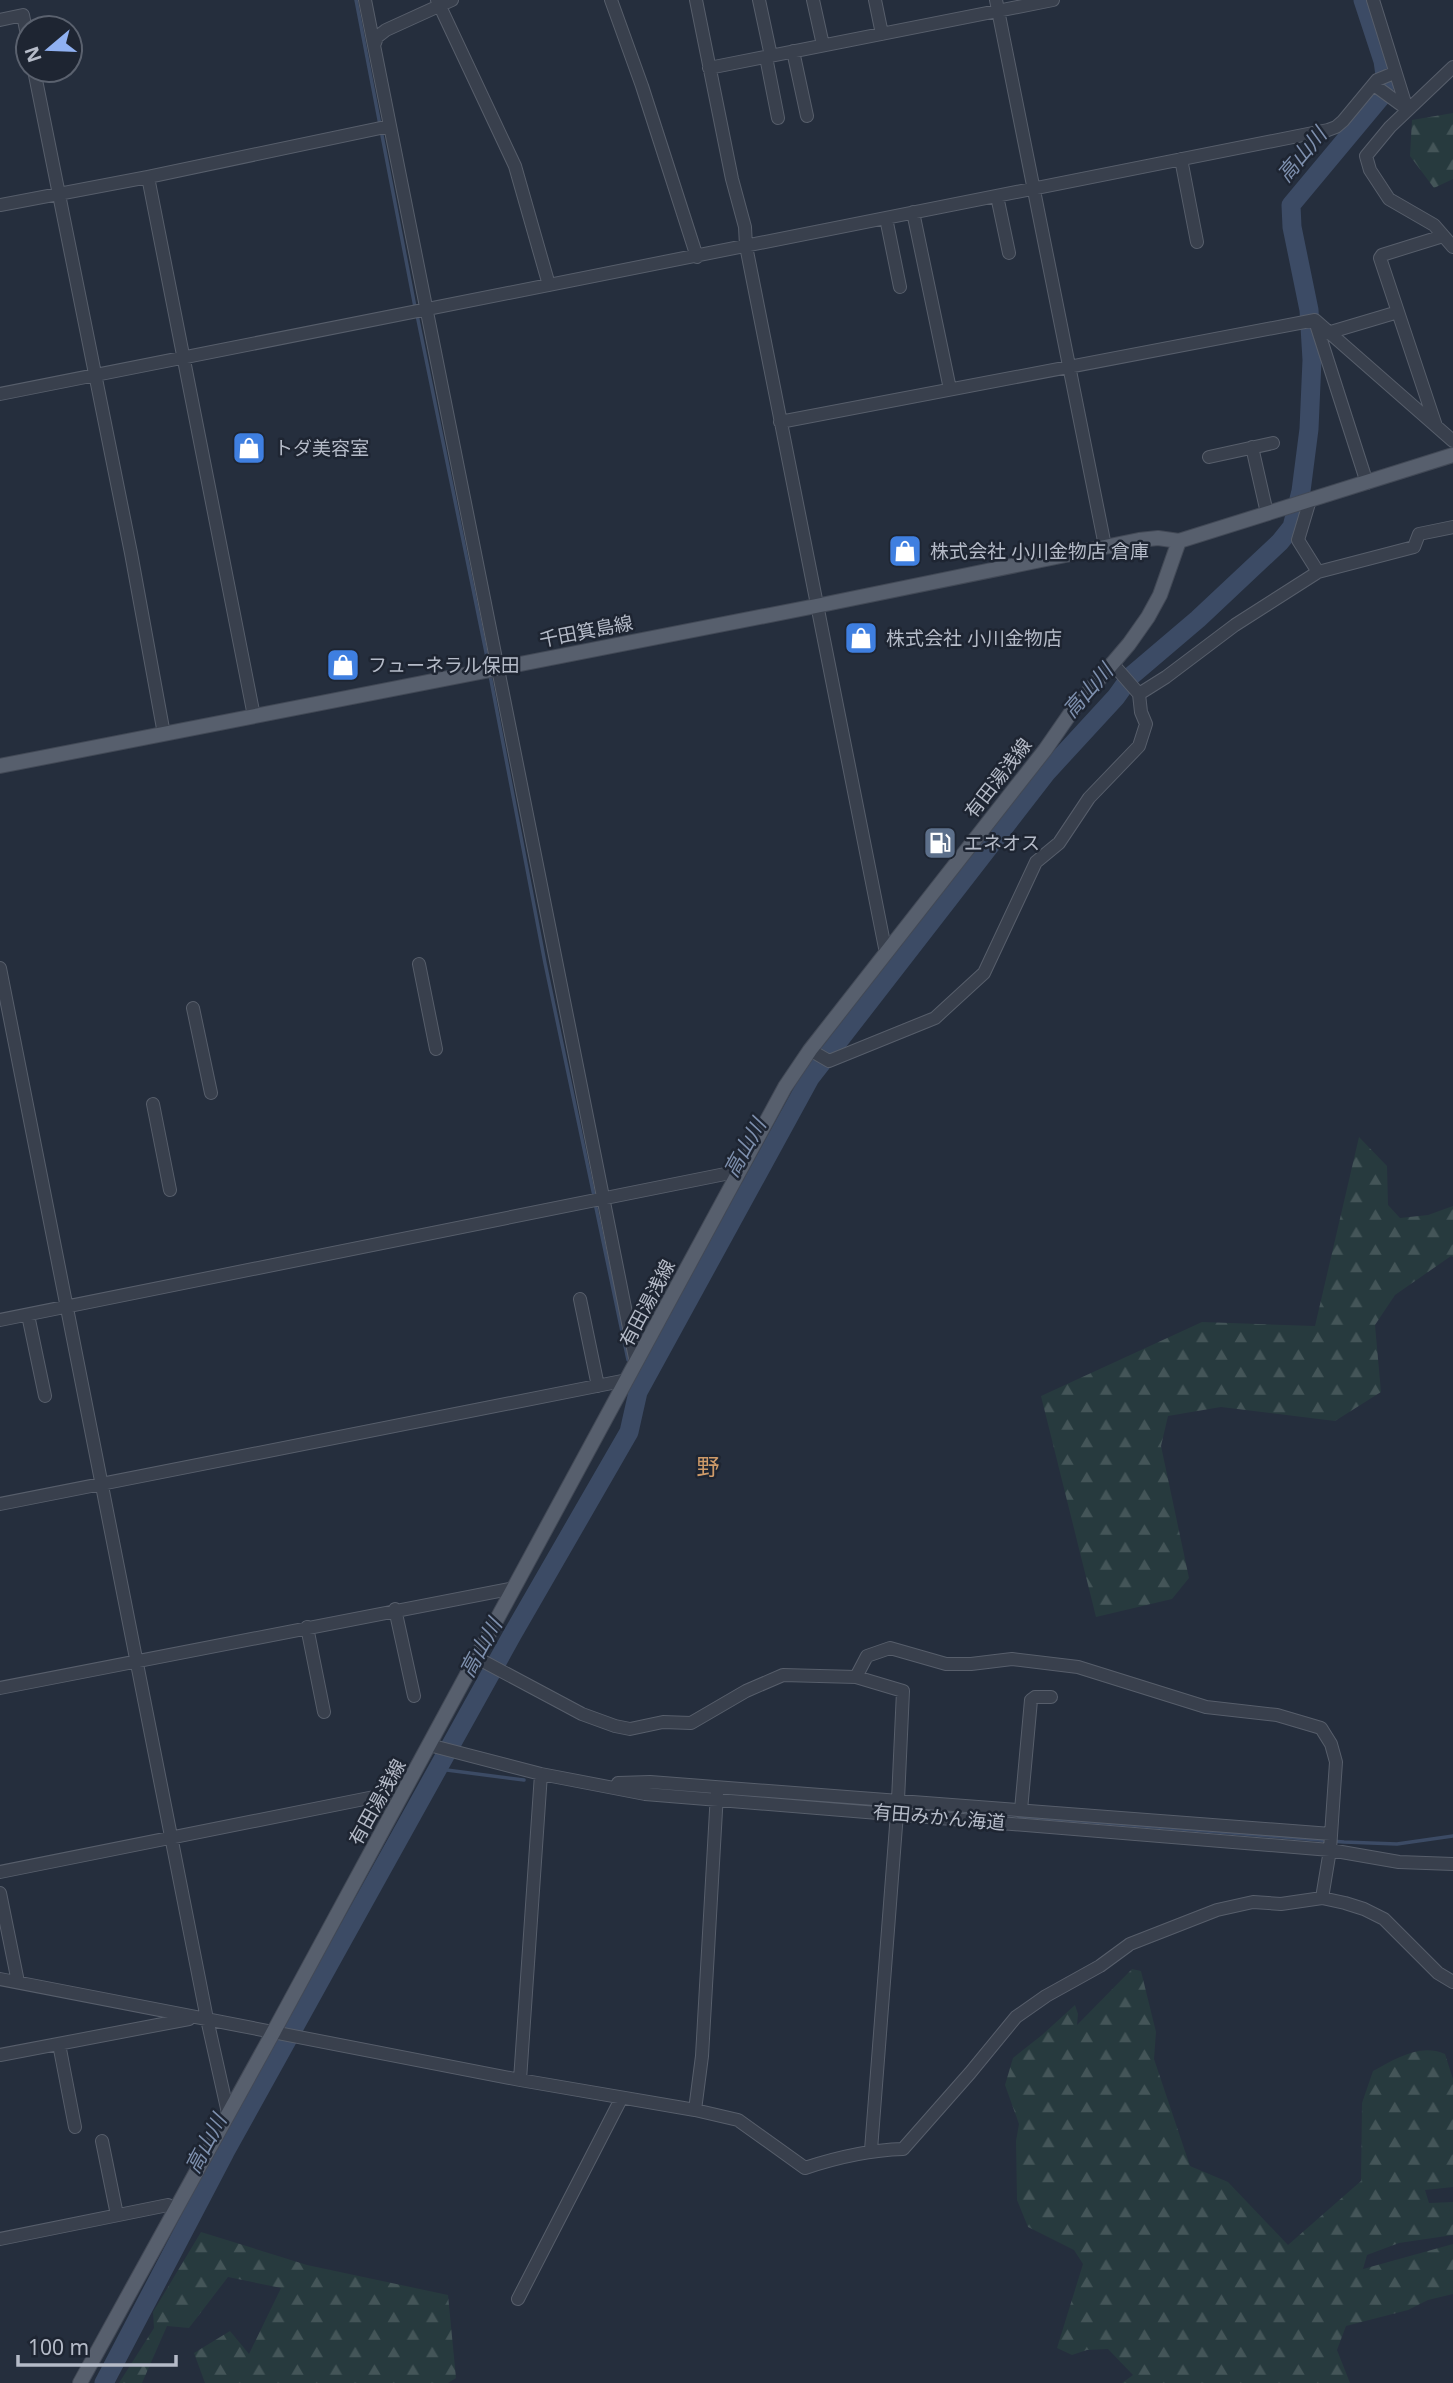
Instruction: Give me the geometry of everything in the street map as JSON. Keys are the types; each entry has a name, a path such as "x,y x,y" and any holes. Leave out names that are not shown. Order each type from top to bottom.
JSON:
{"main road":[{"path":"1179,541 1453,455"},
{"name":"千田箕島線","path":"0,766 1150,538 1179,541"},
{"name":"有田湯浅線","path":"80,2383 228,2113 279,2032 404,1791 434,1746 514,1587 785,1087 810,1050 1148,617 1160,595 1179,541"}],"street":[{"path":"365,0 425,308 490,669 636,1363"},
{"path":"375,43 377,37 386,30 438,3 452,0"},
{"path":"611,0 646,98 696,257"},
{"path":"696,0 732,179 746,232 746,246 780,422 886,953"},
{"path":"759,0 778,118"},
{"path":"813,0 823,46"},
{"path":"875,0 882,34"},
{"path":"709,68 882,34 997,6 1053,0"},
{"path":"1373,0 1394,73 1408,109"},
{"path":"438,3 515,166 549,285"},
{"path":"997,6 1105,547"},
{"path":"793,51 807,116"},
{"path":"1453,67 1408,109 1369,151 1367,162 1389,199 1434,225 1453,247"},
{"path":"0,394 1336,127 1380,78 1394,73"},
{"path":"37,84 131,553 164,734"},
{"path":"1374,85 1408,109"},
{"path":"0,205 148,177 390,125"},
{"path":"1181,159 1197,243"},
{"path":"148,177 254,716"},
{"path":"998,196 1009,253"},
{"path":"913,212 950,389"},
{"path":"886,218 900,287"},
{"path":"1436,427 1380,258 1382,255 1443,236"},
{"path":"1324,334 1398,312"},
{"path":"780,422 1315,320 1324,334 1367,482"},
{"path":"1324,334 1453,441"},
{"path":"1209,457 1273,443"},
{"path":"1252,447 1267,513"},
{"path":"1308,501 1298,540 1318,572"},
{"path":"1132,686 1166,677 1235,625 1318,572 1414,547 1419,534 1453,527"},
{"path":"810,1050 829,1061 923,1023 941,1014 984,973 1037,862 1059,843 1089,798 1139,746 1146,724 1132,686 1112,663"},
{"path":"419,964 436,1049"},
{"path":"0,968 171,1837 202,2018 228,2113"},
{"path":"193,1008 211,1093"},
{"path":"153,1104 170,1190"},
{"path":"0,1320 740,1171"},
{"path":"580,1299 598,1386"},
{"path":"28,1315 45,1396"},
{"path":"0,1504 627,1380"},
{"path":"0,1688 514,1587"},
{"path":"395,1609 414,1696"},
{"path":"307,1627 324,1712"},
{"path":"856,1677 867,1656 890,1648 946,1664 1012,1659 1078,1667 1206,1707 1277,1715 1321,1728 1331,1744 1336,1762 1330,1850 1322,1898"},
{"path":"477,1658 582,1714 630,1729 663,1722 691,1723 746,1691 783,1675 856,1677 903,1691 871,2150"},
{"path":"1021,1810 1031,1700 1035,1697 1051,1697"},
{"name":"有田みかん海道","path":"434,1746 541,1774 645,1794 717,1794 897,1807 1330,1850 1399,1862 1453,1864"},
{"path":"520,2080 541,1774"},
{"path":"0,1872 404,1791"},
{"path":"695,2110 702,2056 717,1794"},
{"path":"897,1807 1021,1810 1331,1834"},
{"path":"0,1893 18,1982"},
{"path":"0,1979 738,2120 805,2168 844,2155 871,2150 903,2149 1016,2017 1046,1996 1100,1966 1130,1944 1191,1919 1232,1906 1253,1902 1281,1904 1322,1898 1364,1909 1384,1919 1438,1973 1453,1982"},
{"path":"0,2055 202,2018"},
{"path":"59,2044 75,2127"},
{"path":"518,2299 621,2099"},
{"path":"102,2141 117,2216"},
{"path":"0,2239 168,2206 176,2209"}],"green space":[{"path":"1453,113 1453,179 1434,188 1410,156 1412,120"},
{"path":"1359,1137 1387,1166 1388,1205 1400,1218 1428,1215 1453,1206 1453,1257 1395,1295 1375,1325 1381,1392 1335,1421 1221,1407 1168,1416 1161,1446 1189,1578 1172,1599 1096,1617 1041,1396 1202,1322 1315,1326"},
{"path":"1132,1969 1141,1971 1156,2032 1154,2059 1190,2166 1228,2182 1288,2245 1361,2181 1362,2103 1373,2071 1417,2051 1445,2054 1453,2079 1453,2187 1425,2190 1429,2203 1453,2202 1453,2235 1399,2243 1367,2255 1363,2269 1453,2244 1453,2294 1428,2300 1408,2310 1346,2326 1337,2350 1350,2383 1122,2383 1133,2375 1108,2349 1087,2350 1072,2355 1057,2348 1083,2264 1074,2250 1028,2227 1017,2200 1016,2141 1019,2124 1005,2085 1013,2058 1075,2005 1077,2025"},
{"path":"201,2232 307,2265 448,2295 456,2378 448,2383 205,2383 194,2353 230,2331 249,2354 281,2288 228,2277 189,2328 167,2326 142,2383 119,2383 154,2328 153,2312"}],"waterway":[{"path":"356,0 415,307"},
{"name":"高山川","path":"104,2383 225,2152 512,1635 629,1432 638,1392 810,1078 1047,772 1116,697 1131,676 1198,619 1280,542 1292,527 1301,491 1309,429 1312,360 1309,310 1292,227 1291,205 1381,97 1386,82 1383,61 1363,0"},
{"path":"417,315 489,667"},
{"path":"490,675 545,963 594,1196"},
{"path":"595,1203 628,1360"},
{"name":"高山川","path":"636,1385 638,1392"},
{"path":"439,1769 524,1780"},
{"path":"1019,1816 1344,1842 1397,1844 1453,1836"}],"place":[{"name":"トダ美容室","path":"249,448"},
{"name":"株式会社 小川金物店 倉庫","path":"905,551"},
{"name":"株式会社 小川金物店","path":"861,638"},
{"name":"フューネラル保田","path":"343,665"},
{"name":"エネオス","path":"940,843"}],"district":[{"name":"野","path":"708,1467"}]}
